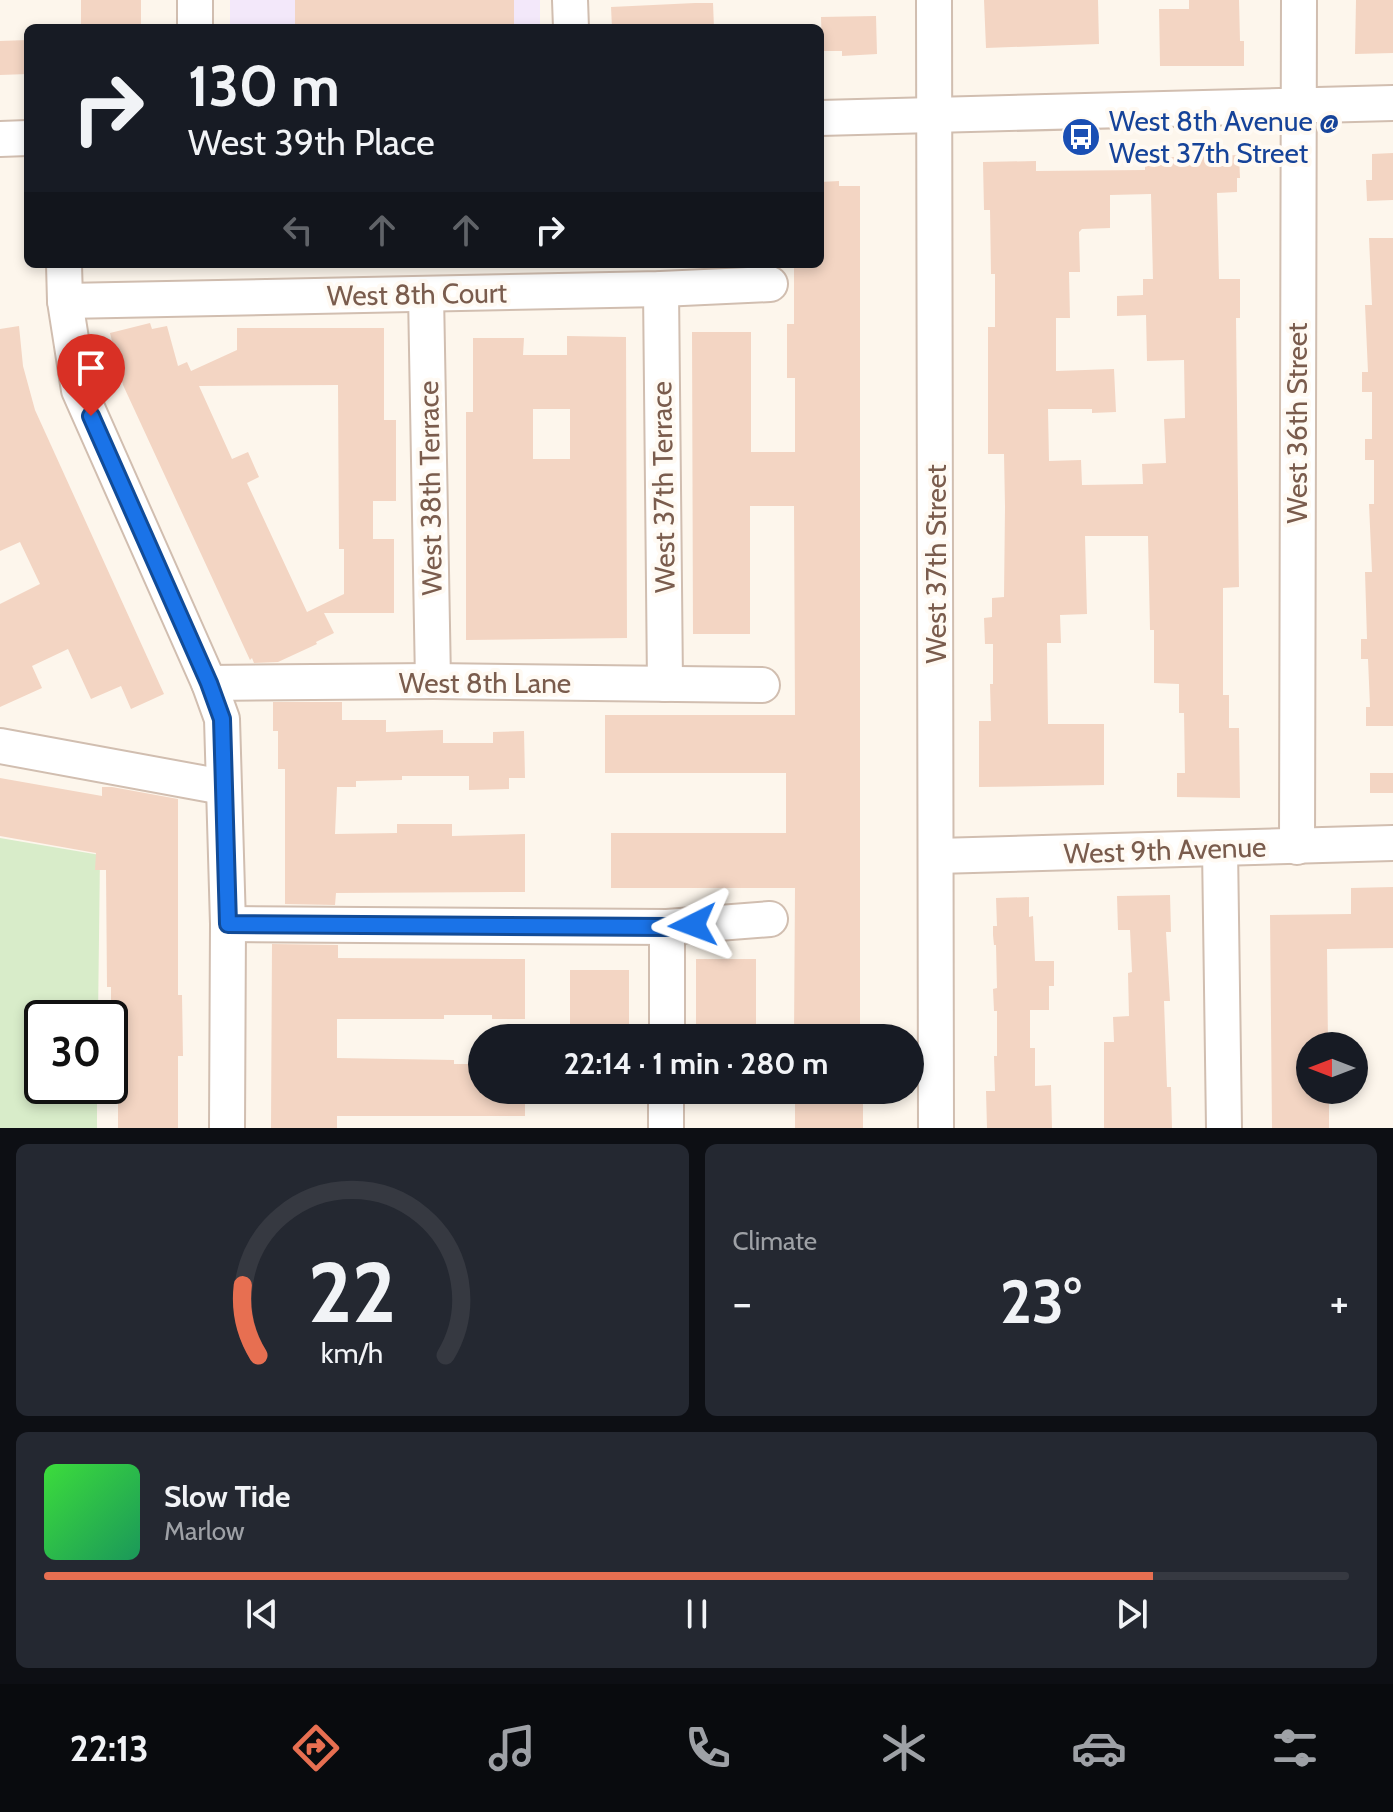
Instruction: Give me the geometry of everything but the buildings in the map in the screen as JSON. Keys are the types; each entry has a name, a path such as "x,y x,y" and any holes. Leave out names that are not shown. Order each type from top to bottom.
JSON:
{"street":[{"path":"195,0 195,24"},
{"path":"570,0 571,24"},
{"name":"West 37th Street","path":"934,0 936,1128"},
{"name":"West 36th Street","path":"1297,847 1299,0"},
{"path":"824,118 1393,103"},
{"path":"0,139 24,138"},
{"path":"64,268 65,301 79,390 209,683 222,719 228,924 227,1128"},
{"name":"West 8th Court","path":"65,301 770,284"},
{"name":"West 37th Terrace","path":"661,289 665,684"},
{"name":"West 38th Terrace","path":"426,294 433,681"},
{"name":"West 8th Lane","path":"209,683 433,681 762,685"},
{"path":"0,746 223,787"},
{"name":"West 9th Avenue","path":"937,856 1393,843"},
{"path":"1220,848 1224,1128"},
{"path":"228,924 667,927 770,919"},
{"path":"667,927 667,1024"},
{"path":"666,1104 666,1128"}],"shaded area":[{"path":"230,0 540,0 540,24 230,24"}],"green space":[{"path":"0,838 100,855 98,1000 24,1000 24,1104 97,1104 97,1128 0,1128"}],"place":[{"name":"West 8th Avenue @ West 37th Street","path":"1081,137"}],"route":[{"path":"91,416 222,719 228,924 693,925"}]}
